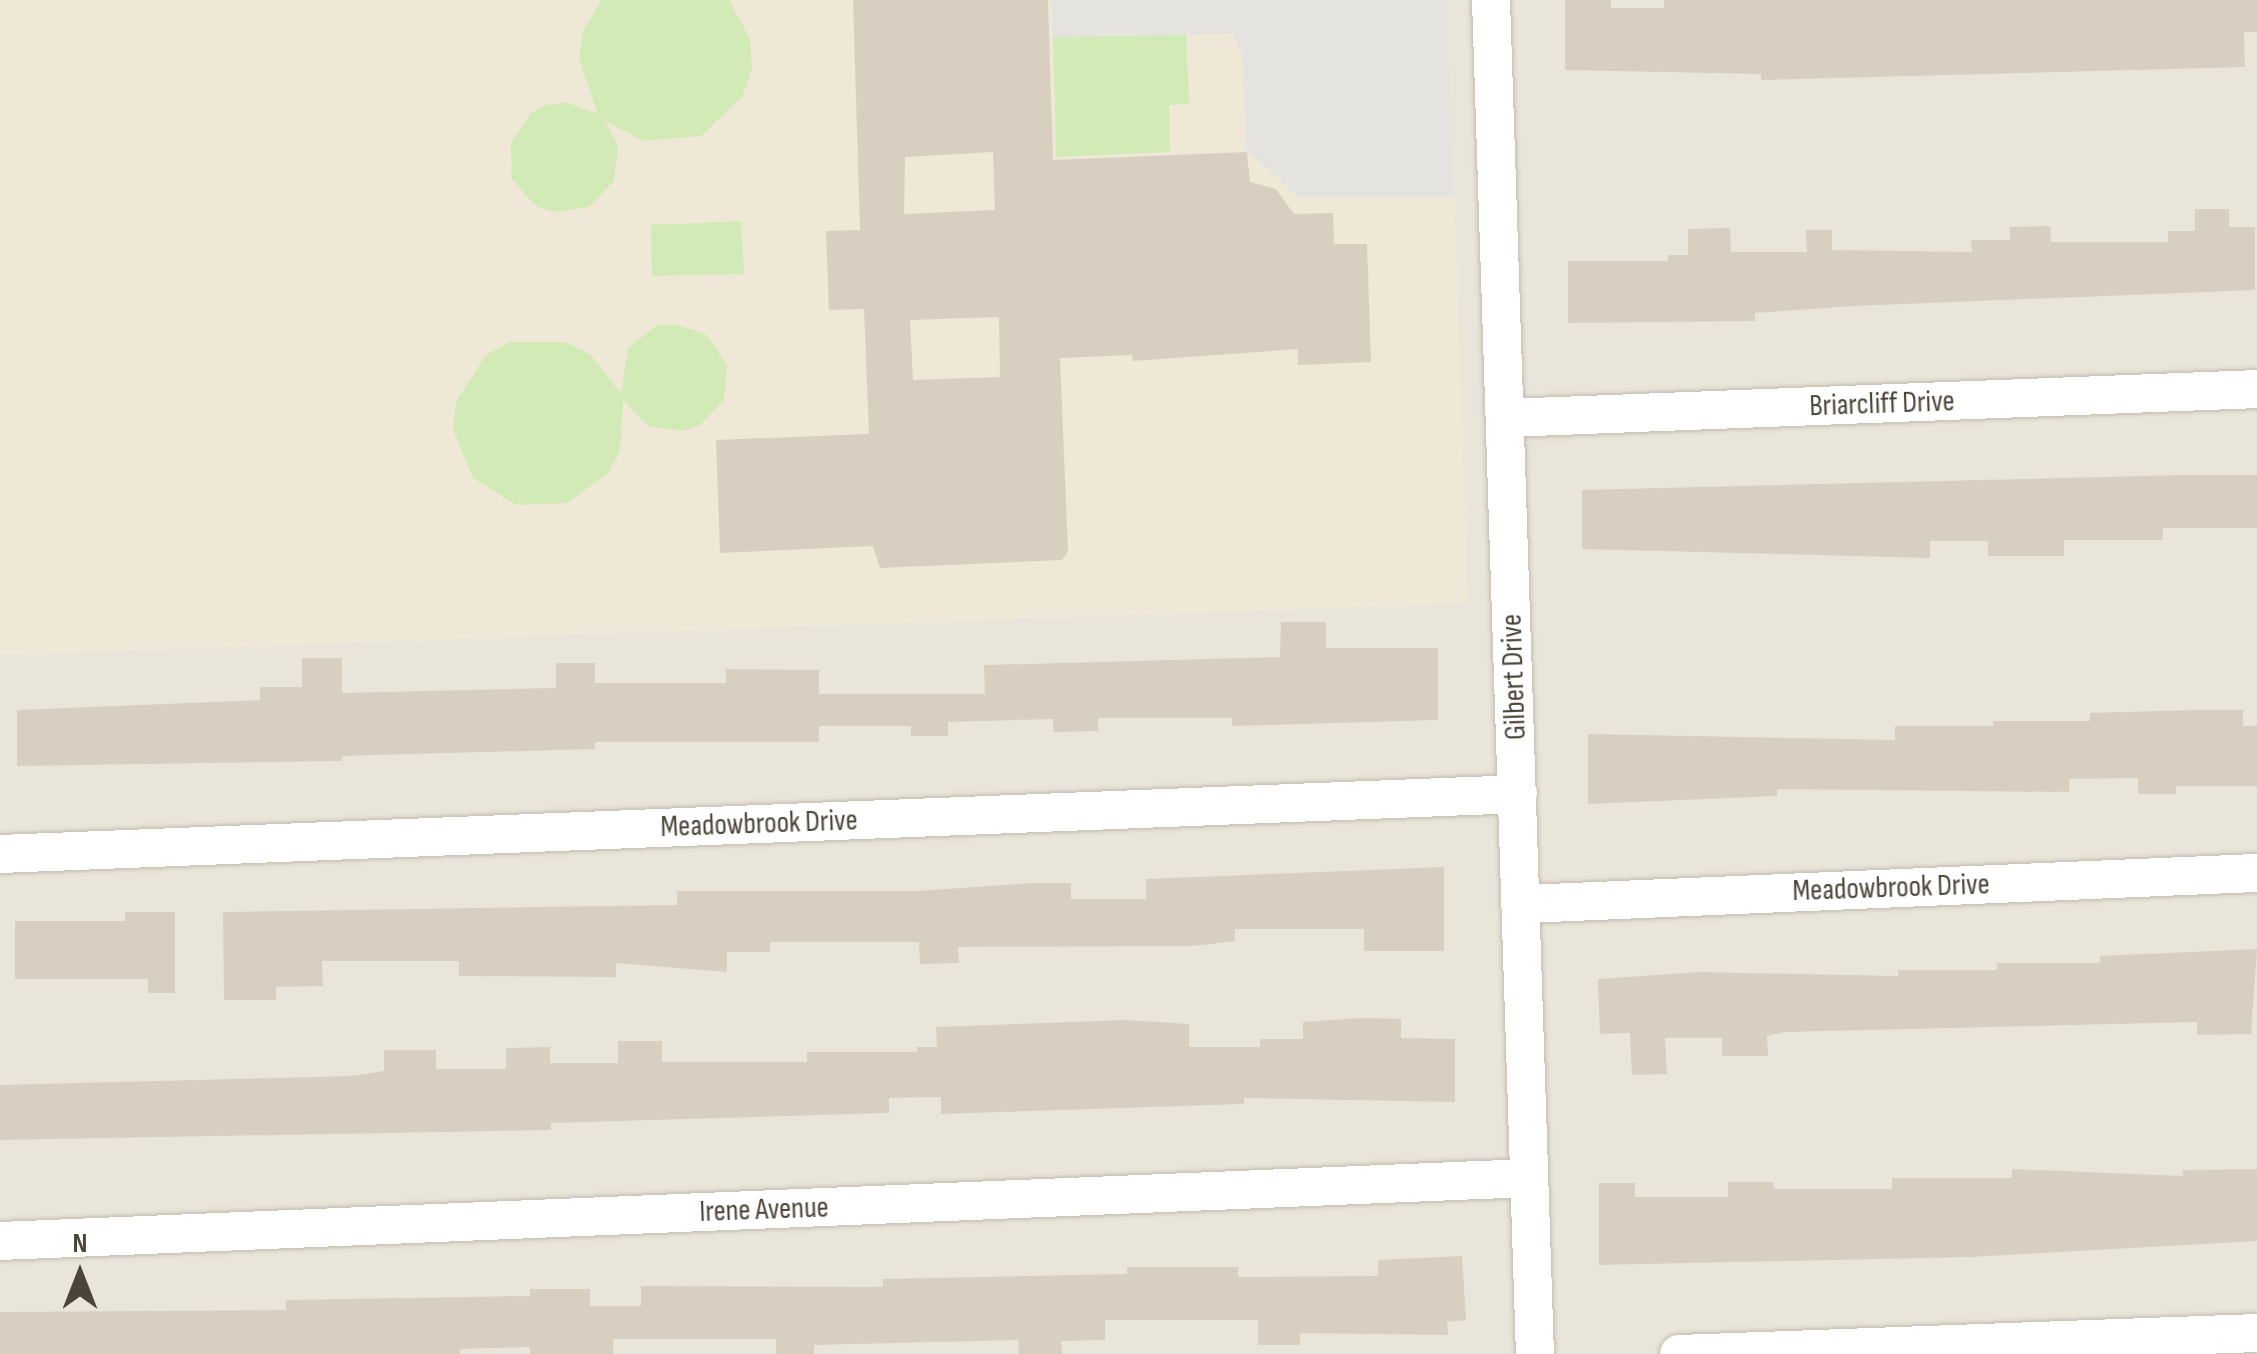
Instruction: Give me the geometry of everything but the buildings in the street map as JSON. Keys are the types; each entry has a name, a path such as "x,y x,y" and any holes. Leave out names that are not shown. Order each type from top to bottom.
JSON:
{"street":[{"name":"Gilbert Drive","path":"1492,0 1525,904 1528,1178 1535,1354"},
{"name":"Briarcliff Drive","path":"1507,418 2257,389"},
{"name":"Meadowbrook Drive","path":"0,854 1518,794"},
{"name":"Meadowbrook Drive","path":"1525,904 2257,873"},
{"name":"Irene Avenue","path":"0,1241 1528,1178"},
{"path":"1679,1354 2257,1333"}],"shaded area":[{"path":"0,0 1448,0 1468,603 0,655"},
{"path":"1051,0 1448,0 1453,197 1297,197 1246,148 1242,52 1232,34 1053,37"},
{"path":"1447,0 2257,0 2257,1354 0,1354 0,655 1467,603"}],"green space":[{"path":"602,0 729,0 750,39 752,68 743,96 701,136 644,141 605,121 618,146 614,181 589,207 554,212 536,206 512,179 511,143 531,113 547,105 565,102 598,114 579,59 583,31"},
{"path":"1186,34 1189,104 1169,105 1170,152 1056,157 1053,37"},
{"path":"741,221 744,274 652,276 651,225"},
{"path":"674,324 707,335 727,365 724,400 700,425 683,431 648,426 623,400 620,451 608,473 567,503 516,505 473,478 453,430 456,401 486,355 510,342 566,342 591,355 621,394 628,348 656,326"}]}
